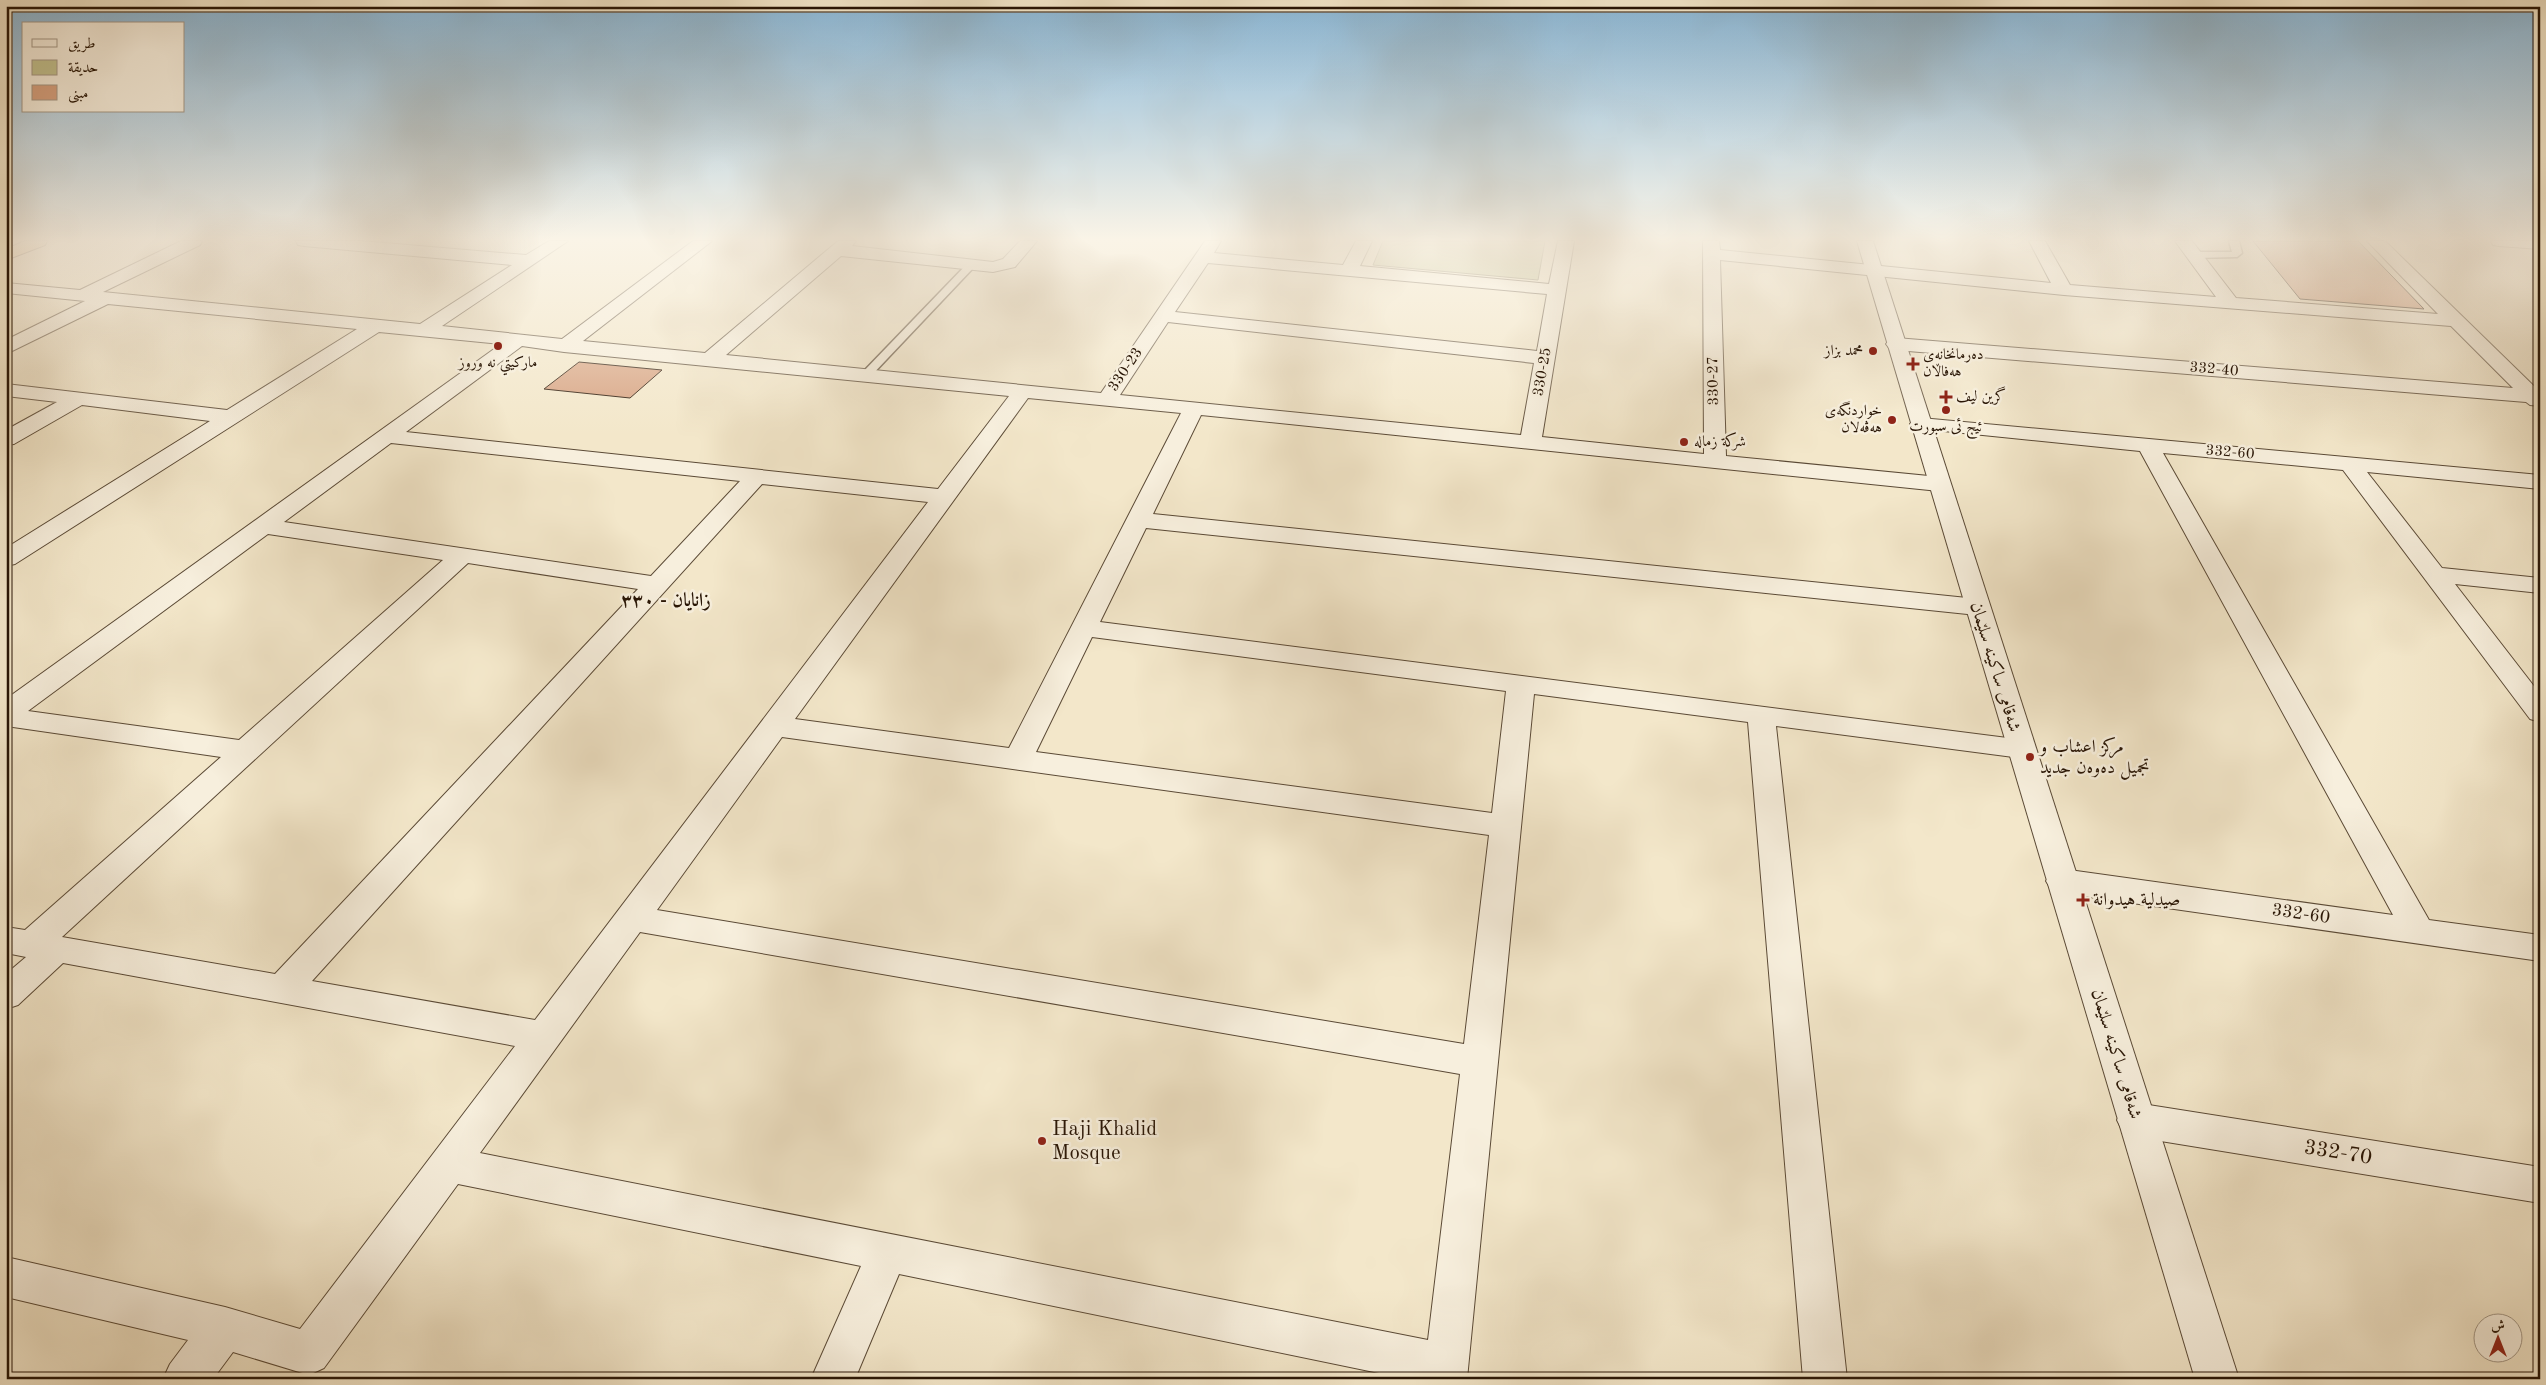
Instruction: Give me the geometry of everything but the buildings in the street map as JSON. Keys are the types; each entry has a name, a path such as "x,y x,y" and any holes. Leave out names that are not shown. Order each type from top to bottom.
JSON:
{"street":[{"path":"6,348 91,306"},
{"path":"171,306 1939,484"},
{"path":"422,331 461,306"},
{"path":"564,346 618,306"},
{"path":"709,360 772,306"},
{"name":"330-23","path":"1106,400 1170,306"},
{"name":"330-25","path":"1530,443 1554,306"},
{"name":"330-27","path":"1713,306 1715,462"},
{"name":"شەقامی ساکینە سلێمان","path":"1885,306 2217,1379"},
{"path":"2263,306 2457,321"},
{"path":"2441,306 2536,400"},
{"path":"1163,316 1545,358"},
{"path":"6,559 375,326"},
{"path":"6,715 517,341"},
{"name":"332-40","path":"1896,344 2536,400"},
{"path":"6,390 232,417"},
{"path":"6,1277 225,1328 308,1352 1022,392"},
{"path":"6,439 78,399"},
{"path":"1018,759 1194,409"},
{"name":"332-60","path":"1921,424 2540,482"},
{"path":"387,436 944,497"},
{"path":"2148,446 2418,930"},
{"path":"2350,465 2539,712"},
{"path":"282,989 756,477"},
{"path":"1139,520 1977,607"},
{"path":"264,526 657,584"},
{"path":"6,995 31,945 462,556"},
{"path":"2436,575 2540,586"},
{"path":"1084,628 2021,748"},
{"path":"448,1164 888,1252 1446,1372 1521,683"},
{"path":"6,715 245,751"},
{"path":"1761,715 1825,1379"},
{"path":"774,726 1504,826"},
{"name":"332-60","path":"2062,881 2540,948"},
{"path":"631,918 1479,1062"},
{"path":"31,945 544,1036"},
{"name":"332-70","path":"2136,1120 2540,1185"},
{"path":"833,1379 888,1252"},
{"path":"185,1379 225,1328"}],"lane":[{"path":"865,376 932,306"}],"place":[{"name":"ماركيتي نه وروز","path":"498,346"},
{"name":"محمد بزاز","path":"1873,351"},
{"name":"دەرمانخانەی هەفاڵان","path":"1913,364"},
{"name":"گرین لیف","path":"1946,397"},
{"name":"ئیج ئی سبورت","path":"1946,410"},
{"name":"خواردنگەی هەڤەلان","path":"1892,420"},
{"name":"شركة زماله","path":"1684,442"},
{"name":"مرکز اعشاب و تجمیل دەوەن جدید","path":"2030,757"},
{"name":"صيدلية هيدوانة","path":"2083,900"},
{"name":"Haji Khalid Mosque","path":"1042,1141"}],"district":[{"name":"زانایان - ٣٣٠","path":"666,601"}]}
